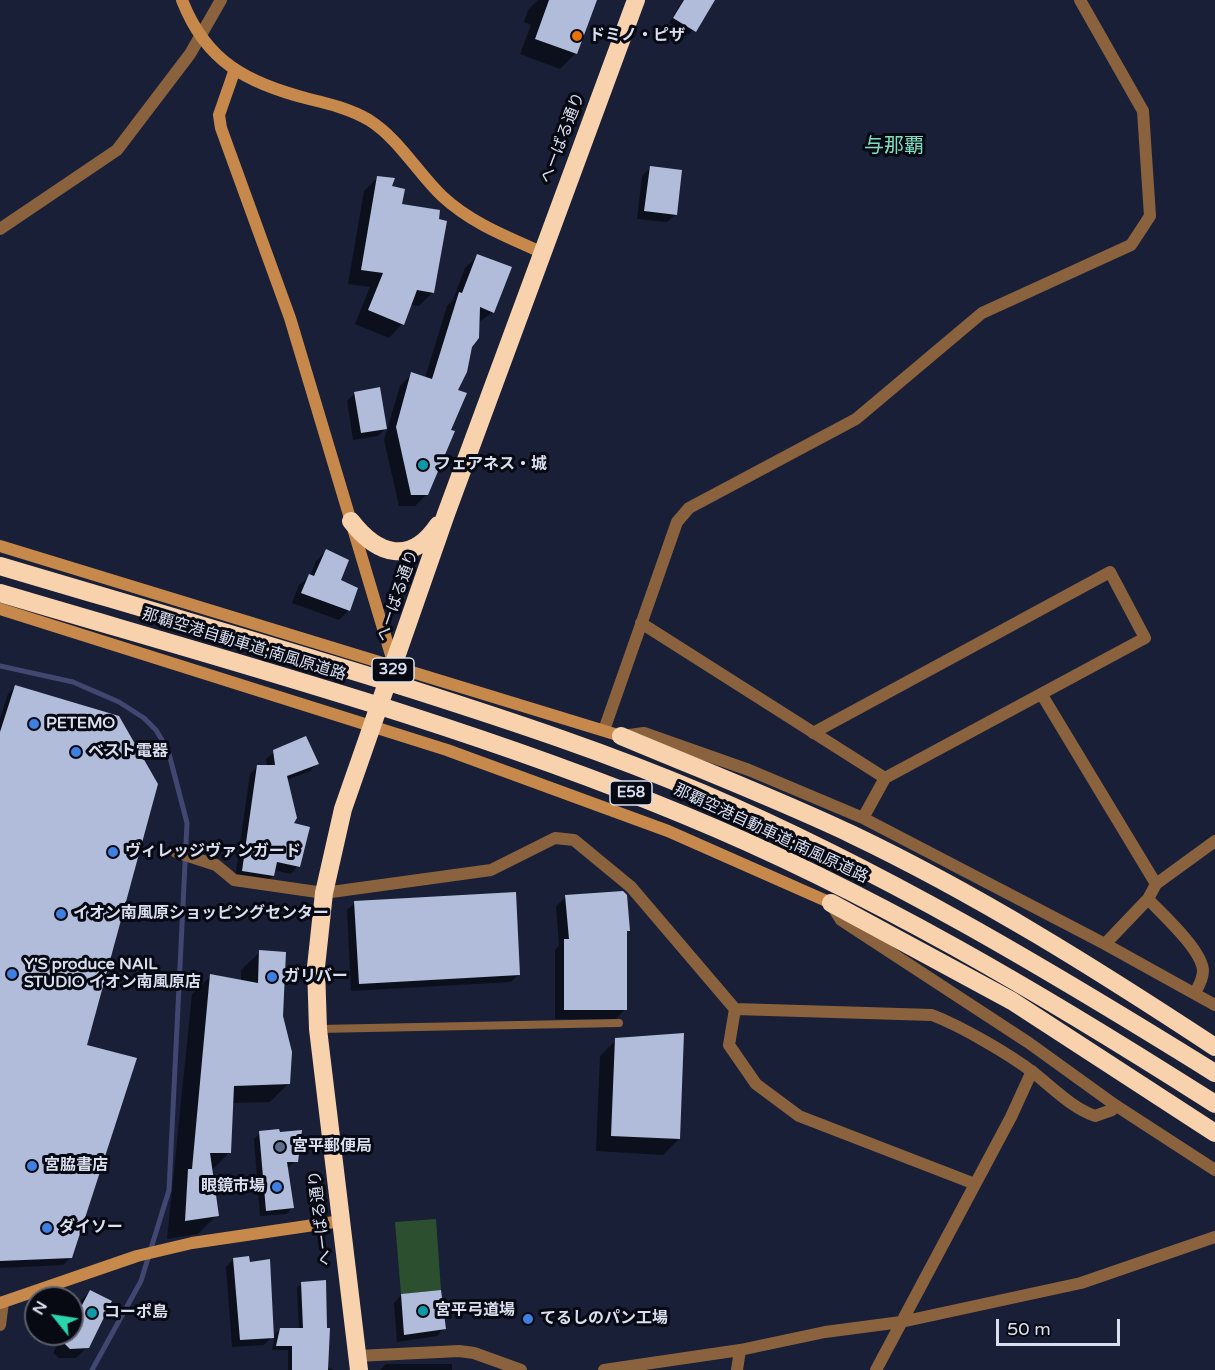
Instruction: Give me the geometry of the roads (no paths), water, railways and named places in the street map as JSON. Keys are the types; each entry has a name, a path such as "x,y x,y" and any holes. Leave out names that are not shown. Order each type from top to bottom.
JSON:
{"highway":[{"name":"へーばる通り","path":"358,1363 318,1029 316,967 324,893 343,809 446,514 636,0"},
{"path":"351,521 365,539 391,552 409,550 428,540 446,514"},
{"name":"那覇空港自動車道;南風原道路","path":"0,567 350,670 548,733 702,793 856,864 949,913 1058,975 1215,1073"},
{"name":"那覇空港自動車道;南風原道路","path":"0,593 346,696 547,762 686,816 843,887 938,936 1044,997 1215,1104"},
{"path":"612,733 850,834 989,907 1120,985 1215,1047"},
{"path":"831,903 1012,1001 1215,1133"}],"street":[{"path":"182,0 200,39 235,69 261,85 333,105 369,121 386,133 440,194 462,214 491,230 541,252"},
{"path":"0,229 117,150 200,39 221,0"},
{"path":"612,733 641,623 677,522 688,508 856,419 982,313 1131,245 1150,216 1143,111 1080,0"},
{"path":"235,69 219,115 221,128 290,318 394,666"},
{"path":"0,546 612,733 644,733 749,770 863,818 1105,944 1215,1005"},
{"path":"813,733 1110,572 1145,638 885,778 863,818"},
{"path":"0,609 374,725 668,831 831,903 841,920 1029,1043 1115,1105 1215,1170"},
{"path":"641,623 885,778"},
{"path":"1042,695 1156,884"},
{"path":"179,852 216,864 234,880 324,893 490,870 555,838 574,840 631,887 735,1009 932,1015 948,1021 1032,1071 1077,1109 1095,1116 1112,1110 1115,1105"},
{"path":"1105,944 1148,899 1156,884 1215,841"},
{"path":"1148,899 1200,961 1203,970 1201,981 1195,992"},
{"path":"735,1009 729,1045 756,1084 799,1116 975,1184"},
{"path":"876,1370 1032,1071"},
{"path":"0,1325 2,1303 137,1256 192,1243 341,1221"},
{"path":"604,1370 740,1350 825,1332 901,1322 1081,1283 1215,1237"},
{"path":"737,1370 740,1350"},
{"path":"358,1363 459,1351 474,1353 521,1370"}],"lane":[{"path":"318,1029 619,1023"}],"waterway":[{"path":"0,666 73,682 119,702 144,718 156,730 168,750 187,823 169,1190 141,1281 92,1370"}],"place":[{"name":"ドミノ・ピザ","path":"577,36"},
{"name":"フェアネス・城","path":"423,465"},
{"name":"PETEMO","path":"34,724"},
{"name":"ベスト電器","path":"76,752"},
{"name":"ヴィレッジヴァンガード","path":"113,852"},
{"name":"イオン南風原ショッピングセンター","path":"61,914"},
{"name":"Y'S produce NAIL STUDIO イオン南風原店","path":"12,974"},
{"name":"ガリバー","path":"272,977"},
{"name":"宮平郵便局","path":"280,1147"},
{"name":"宮脇書店","path":"32,1166"},
{"name":"眼鏡市場","path":"277,1187"},
{"name":"ダイソー","path":"47,1228"},
{"name":"宮平弓道場","path":"423,1311"},
{"name":"コーポ島","path":"92,1313"},
{"name":"てるしのパン工場","path":"528,1319"}],"district":[{"name":"与那覇","path":"894,147"}]}
